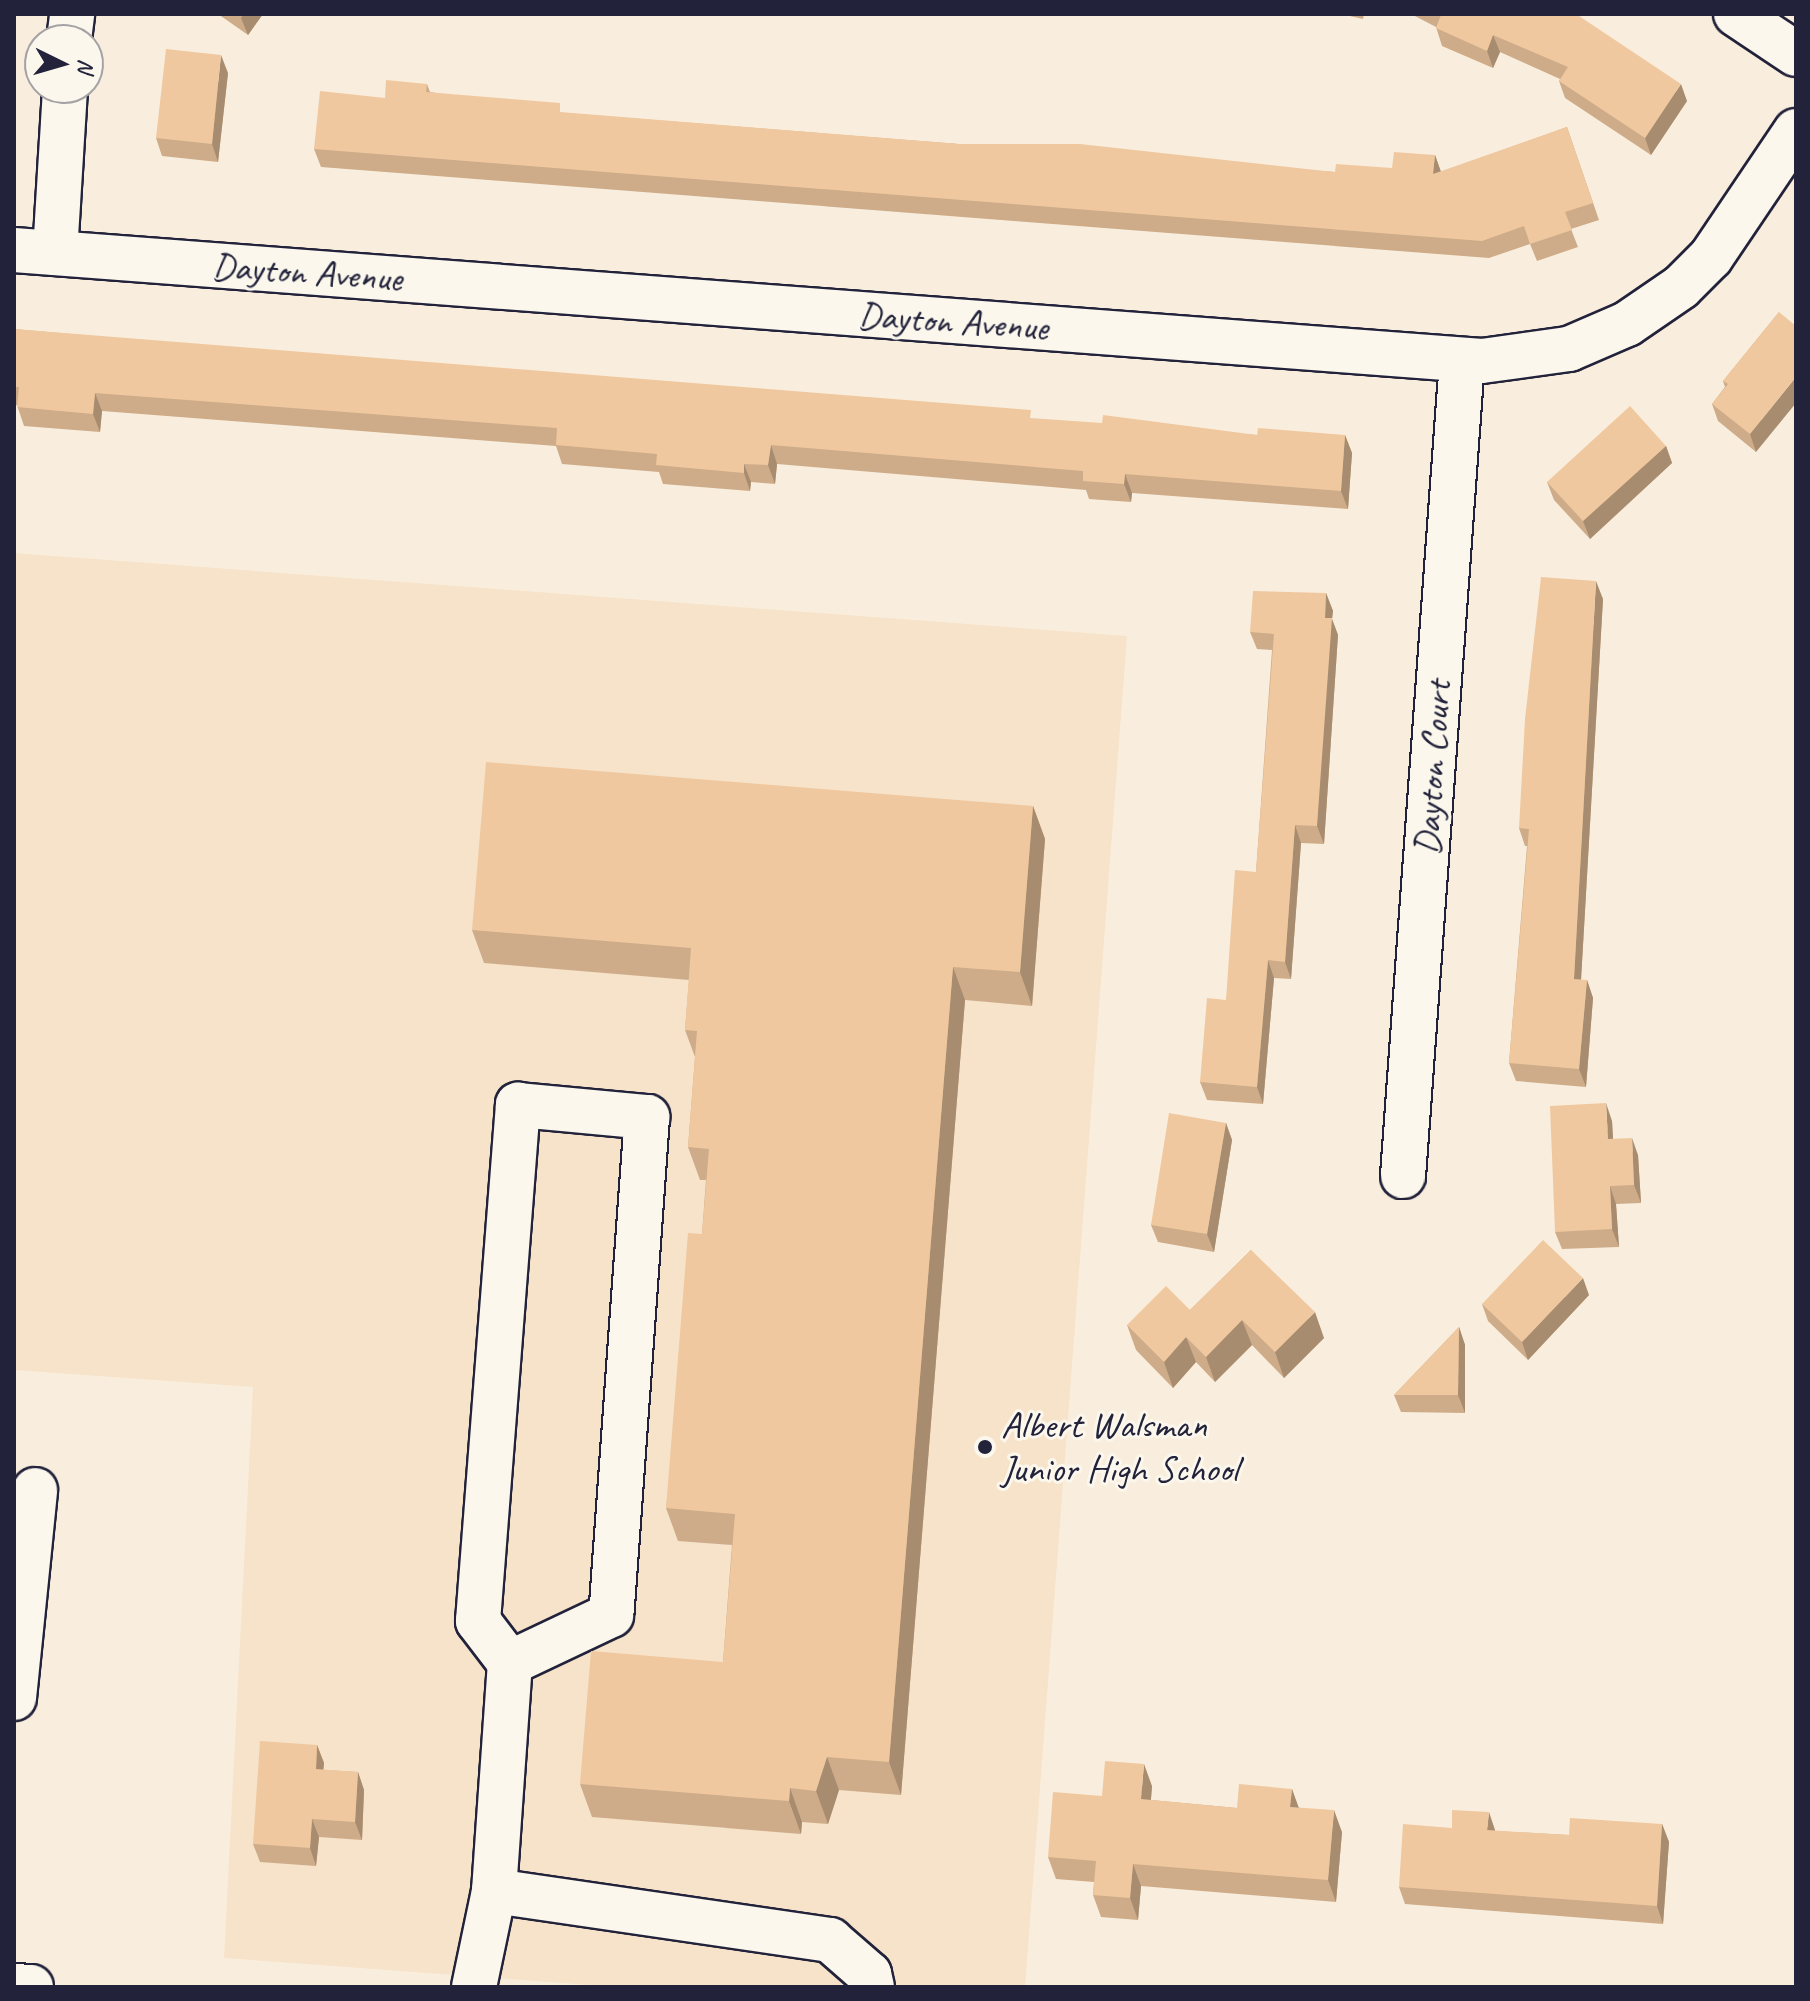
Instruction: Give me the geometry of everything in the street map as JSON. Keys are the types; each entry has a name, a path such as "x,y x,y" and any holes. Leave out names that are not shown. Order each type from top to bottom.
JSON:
{"street":[{"path":"1736,14 1796,54"},
{"path":"34,252 62,104"},
{"name":"Dayton Avenue","path":"34,252 1462,361 1569,349 1663,301 1711,257 1796,131"},
{"name":"Dayton Court","path":"1403,1176 1462,361"},
{"path":"474,1987 494,1891 510,1663 478,1621 518,1105 647,1117 611,1615 510,1663"},
{"path":"14,1698 35,1490"},
{"path":"494,1891 830,1940 869,1974 872,1987"},
{"path":"14,1986 31,1987"}],"shaded area":[{"path":"14,553 1127,636 1025,1987 617,1987 224,1958 253,1387 14,1370"}],"building":[{"path":"1439,14 1576,14 1681,84 1645,138 1559,81 1568,67 1493,35 1487,51 1436,28"},
{"path":"166,49 221,55 212,144 156,138"},
{"path":"386,80 427,84 426,92 560,103 560,112 959,144 1080,144 1335,172 1336,164 1392,168 1394,152 1435,155 1433,174 1567,127 1593,203 1565,212 1572,230 1530,244 1524,226 1482,241 314,149 320,91 385,98"},
{"path":"1779,312 1796,326 1796,377 1750,434 1712,404 1728,384 1723,381"},
{"path":"14,329 1031,410 1030,418 1102,423 1103,415 1257,435 1258,428 1345,435 1341,491 1125,474 1124,484 1083,481 1083,471 771,445 768,465 744,464 744,473 656,465 657,454 556,445 557,428 95,393 93,414 17,407 19,387 14,387"},
{"path":"1630,406 1666,446 1583,521 1547,482"},
{"path":"1541,577 1596,581 1574,979 1587,980 1579,1069 1509,1063 1529,829 1519,828 1525,719"},
{"path":"1253,591 1326,593 1325,618 1332,618 1317,826 1295,825 1285,962 1268,960 1257,1087 1200,1082 1207,998 1226,1000 1235,870 1256,872 1274,634 1250,632"},
{"path":"486,762 1033,806 1020,972 953,967 889,1762 827,1757 816,1791 790,1788 789,1801 580,1784 591,1651 723,1662 735,1514 666,1508 688,1233 702,1234 709,1149 688,1147 697,1031 685,1030 691,948 472,930"},
{"path":"1606,1103 1608,1139 1632,1138 1634,1185 1610,1186 1612,1229 1555,1232 1550,1106"},
{"path":"1169,1113 1226,1123 1207,1234 1151,1225"},
{"path":"1543,1240 1583,1278 1522,1342 1482,1304"},
{"path":"1251,1250 1315,1312 1275,1352 1242,1320 1206,1357 1186,1337 1164,1362 1127,1325 1166,1286 1190,1310"},
{"path":"1459,1327 1458,1395 1394,1395"},
{"path":"260,1741 317,1745 316,1769 358,1772 355,1822 312,1819 310,1848 253,1844"},
{"path":"1105,1761 1144,1764 1141,1799 1237,1808 1239,1784 1292,1789 1290,1807 1334,1810 1328,1880 1133,1864 1130,1898 1093,1895 1096,1861 1048,1857 1053,1792 1102,1796"},
{"path":"1452,1810 1489,1812 1487,1830 1569,1835 1570,1818 1662,1824 1657,1906 1399,1887 1403,1824 1452,1828"}],"place":[{"name":"Albert Walsman Junior High School","path":"985,1447"}]}
